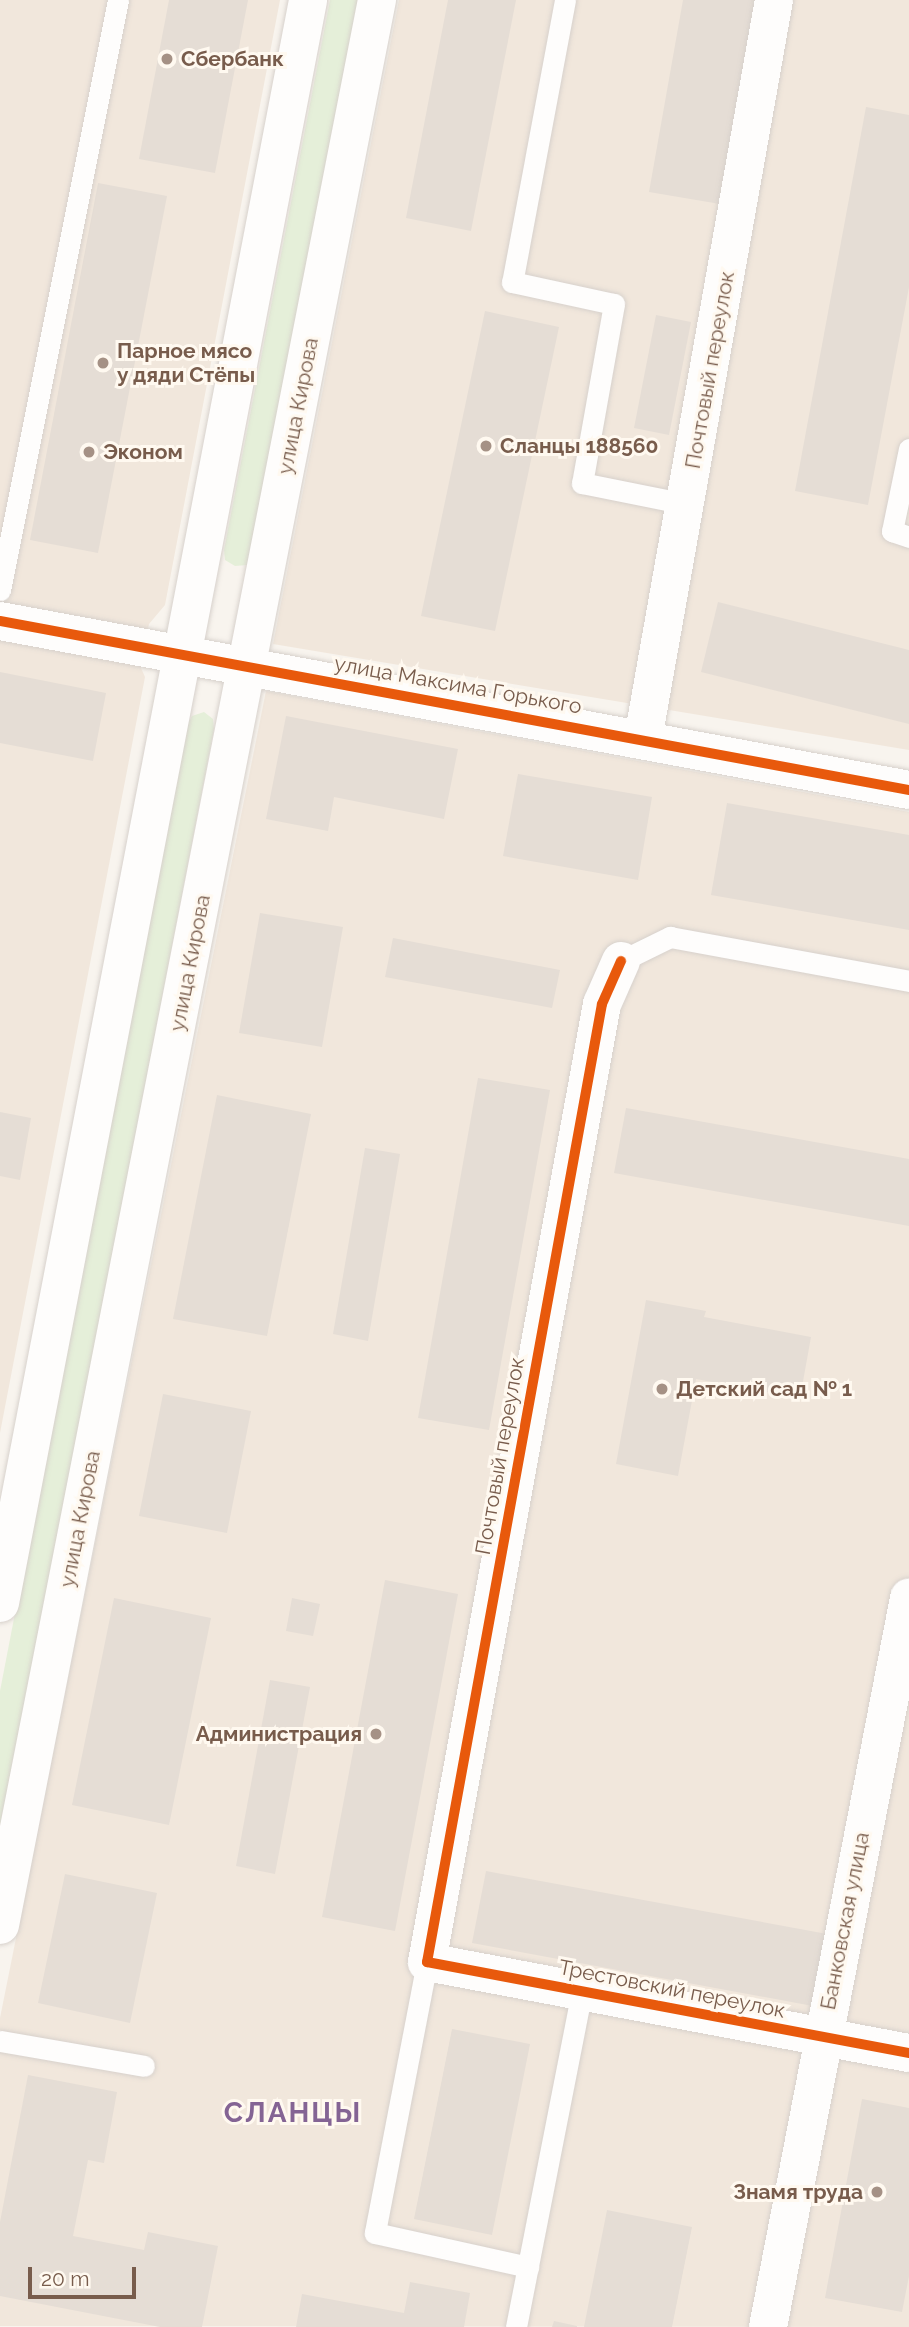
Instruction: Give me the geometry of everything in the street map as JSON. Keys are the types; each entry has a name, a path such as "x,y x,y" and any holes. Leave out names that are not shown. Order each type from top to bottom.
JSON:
{"street":[{"path":"0,1603 180,654 308,0"},
{"name":"улица Кирова","path":"0,1925 377,0"},
{"name":"Почтовый переулок","path":"643,739 774,0"},
{"name":"улица Максима Горького","path":"0,621 909,790"},
{"name":"Почтовый переулок","path":"427,1962 602,1004 621,961"},
{"name":"Банковская улица","path":"768,2327 822,2037 908,1609"},
{"name":"Трестовский переулок","path":"427,1962 909,2053"}],"lane":[{"path":"0,590 118,0"},
{"path":"565,0 512,282 614,304 582,483 686,504"},
{"path":"909,449 892,531 909,537"},
{"path":"621,961 670,937 909,981"},
{"path":"427,1962 375,2233 528,2267"},
{"path":"516,2327 582,1992"},
{"path":"0,2041 144,2066"}],"shaded area":[{"path":"0,0 280,0 165,605 149,624 141,668 145,677 0,1433"},
{"path":"399,0 909,0 909,750 273,644"},
{"path":"266,691 909,812 909,2327 0,2326 0,2018"}],"green space":[{"path":"330,0 360,0 252,556 247,565 235,566 225,560 224,550"},
{"path":"204,712 213,719 214,729 0,1836 0,1691 186,727 192,716"}],"building":[{"path":"169,0 248,0 215,173 139,159"},
{"path":"448,0 516,0 471,231 406,218"},
{"path":"683,0 757,0 720,204 649,192"},
{"path":"866,107 909,115 909,287 868,505 795,491"},
{"path":"98,183 167,196 98,553 30,540"},
{"path":"485,311 559,327 495,631 421,616"},
{"path":"656,315 691,322 669,435 634,428"},
{"path":"718,602 909,650 909,724 701,672"},
{"path":"0,672 106,693 93,761 0,743"},
{"path":"286,716 458,749 444,819 334,797 328,831 266,819"},
{"path":"518,774 652,797 638,880 503,856"},
{"path":"727,803 909,835 909,930 711,895"},
{"path":"260,913 343,927 322,1047 239,1033"},
{"path":"393,938 560,970 552,1008 385,977"},
{"path":"478,1078 550,1090 489,1430 418,1418"},
{"path":"217,1095 311,1114 267,1336 173,1319"},
{"path":"626,1108 909,1159 909,1226 614,1173"},
{"path":"0,1112 31,1118 20,1180 0,1176"},
{"path":"365,1148 400,1154 368,1341 333,1334"},
{"name":"Детский сад № 1","path":"646,1300 706,1311 704,1317 811,1337 800,1398 696,1379 678,1476 616,1464"},
{"path":"163,1394 251,1411 227,1533 139,1516"},
{"path":"385,1580 458,1594 395,1931 322,1917"},
{"path":"114,1598 211,1618 169,1825 72,1805"},
{"path":"292,1598 320,1604 313,1636 286,1631"},
{"path":"270,1680 310,1687 275,1874 236,1866"},
{"path":"486,1871 827,1934 813,2006 472,1943"},
{"path":"65,1874 157,1893 130,2023 38,2003"},
{"path":"452,2029 530,2044 492,2235 414,2219"},
{"path":"28,2075 117,2092 104,2163 88,2160 73,2236 144,2250 148,2232 218,2246 202,2327 160,2327 0,2296 0,2222"},
{"name":"Знамя труда","path":"862,2099 909,2108 909,2276 902,2312 825,2298"},
{"path":"607,2210 692,2227 672,2327 584,2327"},
{"path":"410,2282 470,2293 464,2327 296,2327 302,2294 404,2313"},
{"path":"554,2321 577,2326 577,2327 552,2327"}],"cycle path":[{"path":"0,621 909,790"},
{"path":"621,961 602,1004 427,1962 909,2053"}],"place":[{"name":"Сбербанк","path":"167,59"},
{"name":"Парное мясо у дяди Стёпы","path":"103,363"},
{"name":"Сланцы 188560","path":"486,446"},
{"name":"Эконом","path":"89,452"},
{"name":"Детский сад № 1","path":"662,1389"},
{"name":"Администрация","path":"376,1734"},
{"name":"Знамя труда","path":"877,2192"}],"district":[{"name":"СЛАНЦЫ","path":"293,2113"}]}
